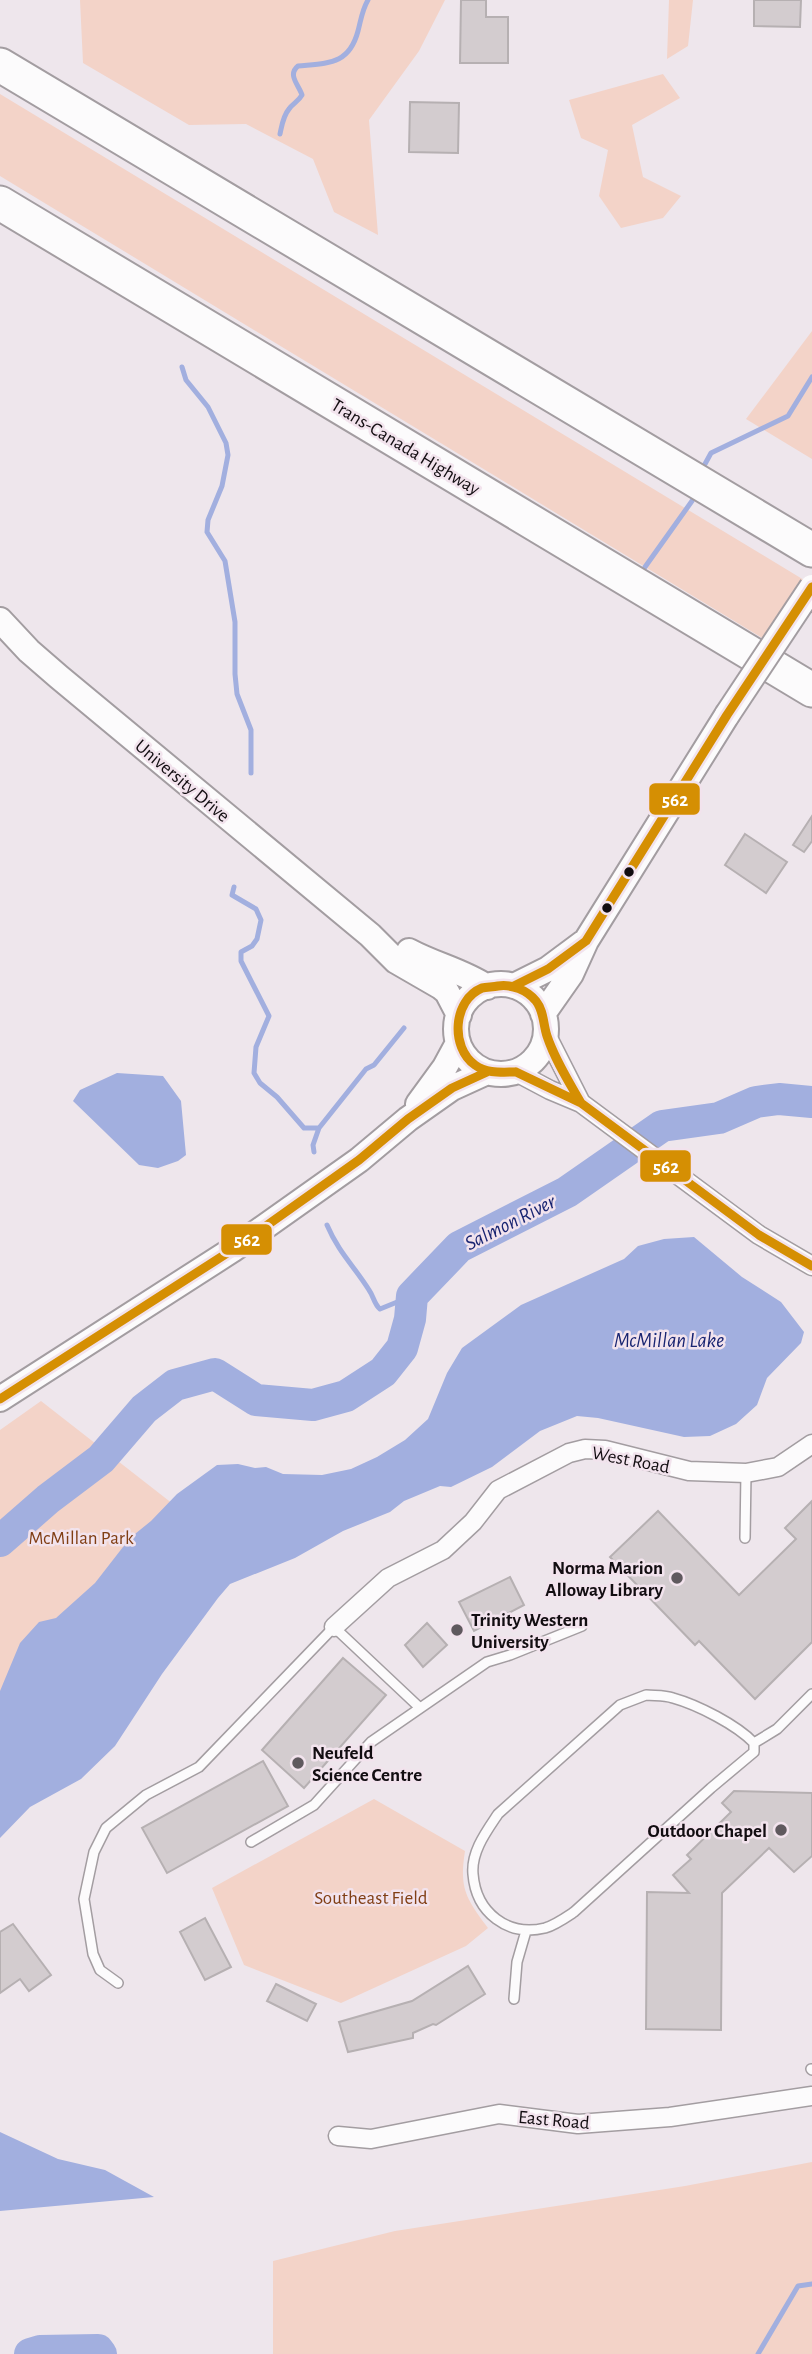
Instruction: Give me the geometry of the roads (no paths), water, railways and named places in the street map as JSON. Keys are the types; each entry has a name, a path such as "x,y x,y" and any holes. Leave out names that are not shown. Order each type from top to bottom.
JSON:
{"highway":[{"path":"0,65 812,550"},
{"name":"Trans-Canada Highway","path":"0,203 812,691"}],"main road":[{"path":"545,1024 537,1002 527,992 514,986 487,987 475,993 465,1003 457,1024 458,1043 469,1061 487,1072 497,1074 516,1072 537,1057 543,1046 545,1024 586,941 727,715 812,587"},
{"name":"University Drive","path":"0,620 29,651 370,935 396,961 447,992 459,1015"},
{"name":"University Drive","path":"370,935 426,960 471,976 487,987"},
{"path":"514,986 548,969 586,941"},
{"path":"408,1119 445,1067 458,1043"},
{"path":"0,1399 232,1250 359,1160 408,1119 452,1088 487,1072"}],"street":[{"path":"545,1024 584,1105"},
{"path":"516,1072 584,1105 759,1235 812,1266"},
{"path":"785,1251 812,1248"},
{"name":"West Road","path":"334,1627 388,1578 443,1550 473,1522 498,1490 569,1453 585,1449 605,1450 689,1471 746,1474 778,1467 812,1444"},
{"name":"East Road","path":"338,2136 371,2139 499,2114 578,2124 670,2117 812,2096"}],"lane":[{"path":"745,1538 746,1474"},
{"path":"251,1842 314,1805 371,1742 487,1662 582,1626"},
{"path":"118,1983 100,1970 93,1954 84,1899 94,1852 106,1828 146,1795 199,1767 334,1627 419,1707"},
{"path":"646,1695 672,1697 744,1732 754,1743 754,1752 574,1912 549,1927 526,1931 494,1919 480,1900 473,1874 479,1847 498,1814 525,1787 620,1705 646,1695"},
{"path":"754,1743 777,1729 812,1695"},
{"path":"514,1999 517,1962 526,1931"}],"water":[{"path":"117,1073 163,1076 181,1101 186,1155 158,1168 139,1165 73,1101 80,1090"},
{"name":"McMillan Lake","path":"694,1237 742,1277 781,1302 804,1332 801,1343 767,1378 757,1405 736,1424 710,1436 684,1437 577,1416 540,1431 492,1467 451,1487 440,1486 404,1501 390,1512 343,1531 295,1558 230,1584 162,1674 115,1746 81,1779 30,1807 0,1838 0,1691 20,1643 39,1622 56,1618 95,1583 130,1538 177,1494 217,1465 238,1464 255,1468 266,1467 283,1474 322,1475 351,1469 377,1457 405,1440 428,1419 447,1373 462,1348 521,1305 624,1259 638,1246 664,1239"},
{"path":"0,2132 58,2159 105,2170 154,2197 0,2211"}],"waterway":[{"path":"280,134 285,115 302,95 294,76 295,69 298,66 328,63 343,56 354,42 368,0"},
{"path":"182,367 186,380 208,407 226,443 228,455 222,486 208,520 207,532 225,561 235,622 237,694 251,730 251,773"},
{"path":"705,464 711,453 788,416 812,377"},
{"path":"645,567 692,501"},
{"path":"234,887 232,895 256,909 261,920 257,939 252,946 241,952 241,961 269,1016 256,1047 254,1073 260,1083 277,1097 304,1128 319,1128 313,1145 314,1152"},
{"path":"319,1128 366,1069 374,1065 404,1028"},
{"name":"Salmon River","path":"0,1541 48,1499 101,1459 144,1409 175,1385 215,1374 256,1400 313,1405 346,1396 383,1372 402,1348 410,1319 412,1296 459,1247 567,1192 662,1126 719,1118 756,1102 779,1099 812,1102"},
{"path":"327,1225 380,1309 412,1296"},
{"path":"758,2354 798,2286 812,2284"},
{"name":"Salmon River","path":"30,2354 40,2351 98,2350 101,2354"}],"place":[{"name":"Norma Marion Alloway Library","path":"677,1578"},
{"name":"Trinity Western University","path":"457,1630"},
{"name":"Neufeld Science Centre","path":"298,1763"},
{"name":"Outdoor Chapel","path":"781,1830"}],"park label":[{"name":"McMillan Park","path":"81,1537"},
{"name":"Southeast Field","path":"371,1897"}]}
